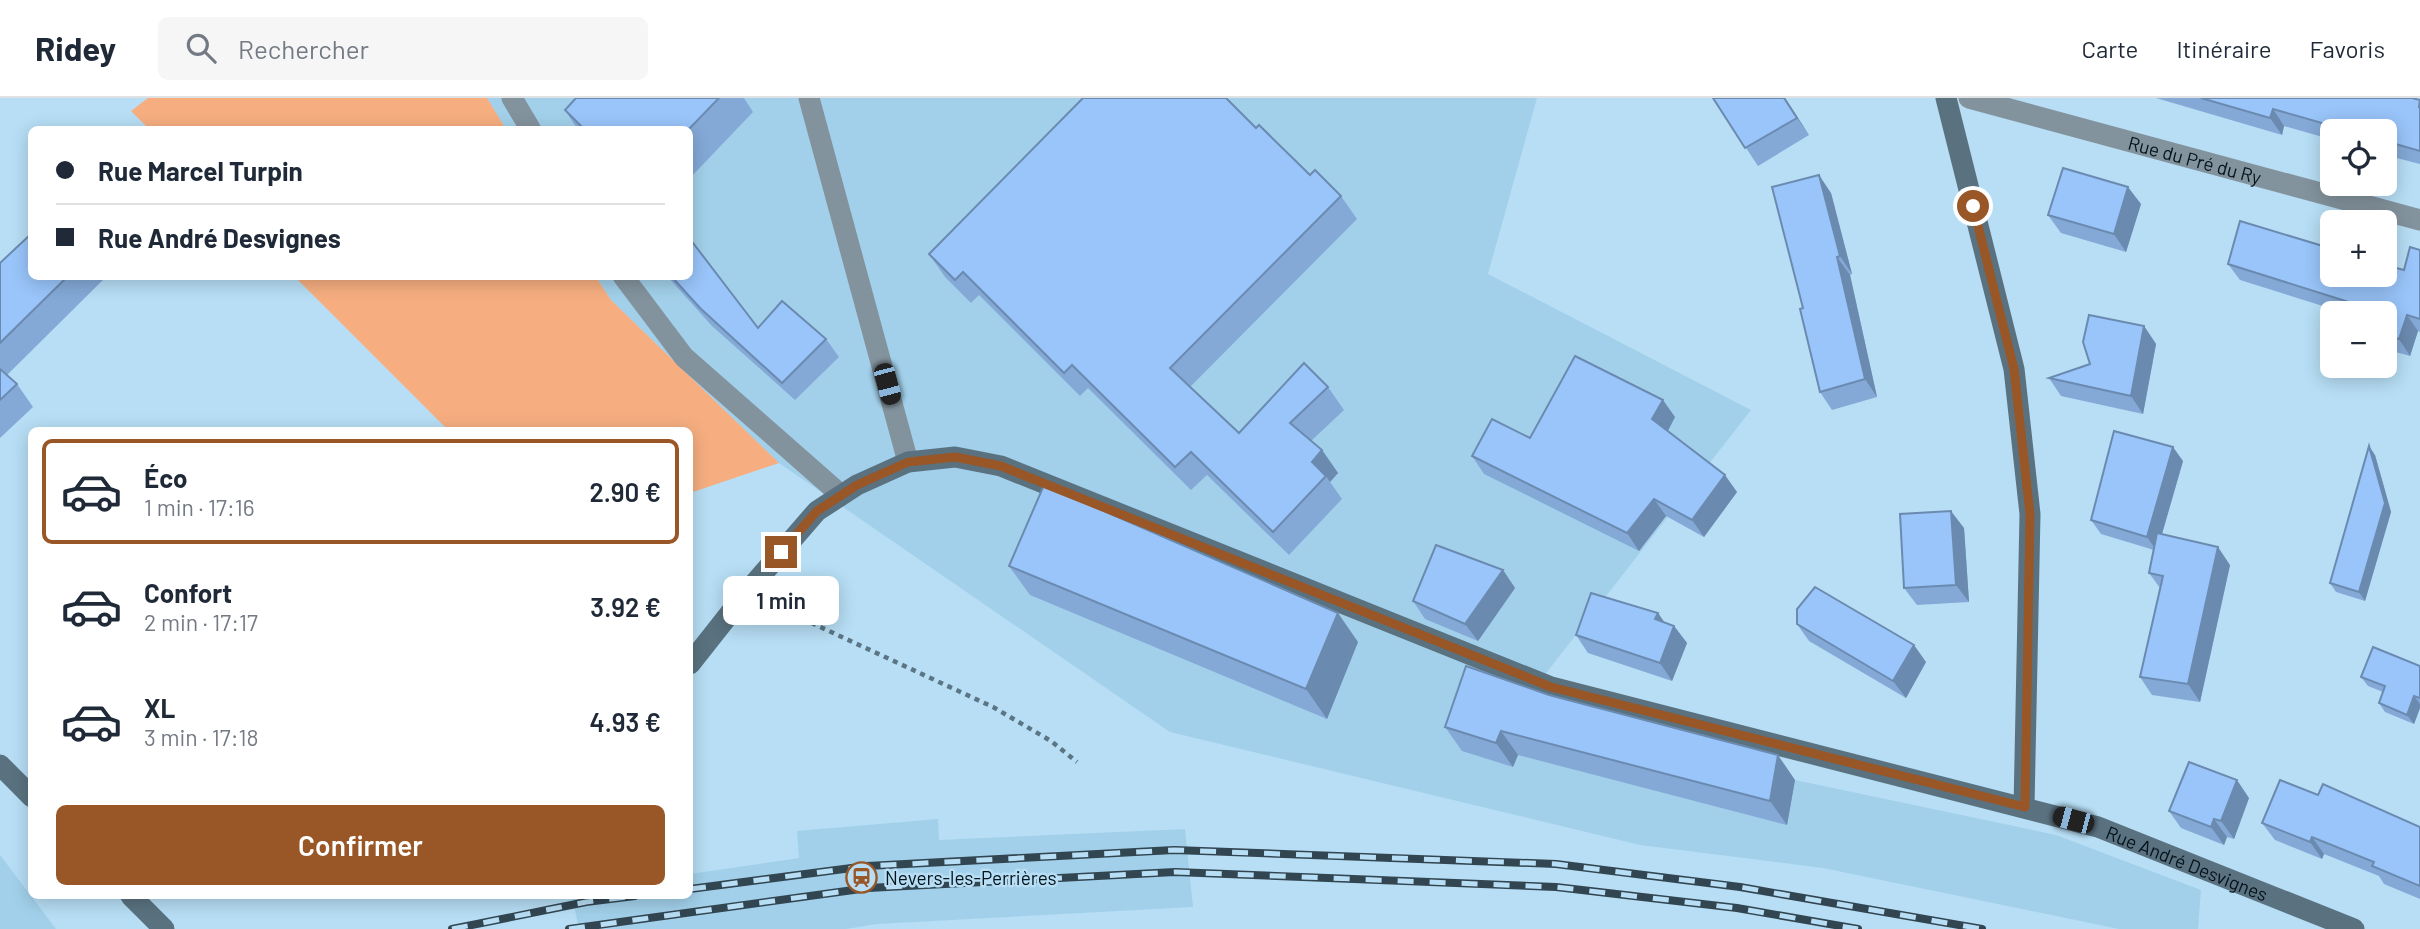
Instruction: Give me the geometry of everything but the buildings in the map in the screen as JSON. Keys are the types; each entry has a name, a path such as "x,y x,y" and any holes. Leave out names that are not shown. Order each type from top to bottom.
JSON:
{"street":[{"path":"512,98 529,126"},
{"path":"809,98 908,462"},
{"path":"1947,98 2014,369 2030,514 2025,807"},
{"name":"Rue du Pré du Ry","path":"1969,98 2420,220"},
{"path":"626,280 684,357 841,495"},
{"name":"Rue André Desvignes","path":"693,660 746,593 817,511 857,485 908,462 955,457 1001,466 1551,687 2098,827 2354,929"},
{"path":"0,765 28,792"},
{"path":"139,903 164,929"}],"path":[{"path":"746,593 993,707 1051,741 1077,762"}],"shaded area":[{"path":"148,98 487,98 504,126 146,126 131,111"},
{"path":"487,98 1537,98 1488,274 1751,410 1522,704 1795,780 2056,835 2201,890 2198,929 2119,929 1823,868 1640,845 1170,732 779,463 611,300 598,280 693,280 693,126 504,126"},
{"path":"298,280 598,280 611,300 779,463 693,492 693,427 445,427"},
{"path":"938,819 939,840 1185,829 1193,907 877,924 846,929 579,929 573,899 693,899 693,874 799,858 797,831"},
{"path":"0,855 28,892 28,899 33,899 56,929 0,929"}],"railway":[{"path":"693,889 867,866 1174,850 1556,864 1740,887 1982,929"},
{"path":"569,929 868,888 1175,872 1556,887 1737,908 1858,929"},
{"path":"452,929 610,899"}],"place":[{"name":"Nevers-les-Perrières","path":"862,877"}],"route":[{"path":"781,552 817,511 857,485 908,462 955,457 1001,466 1551,687 2025,807 2030,514 2014,369 1973,206"}]}
